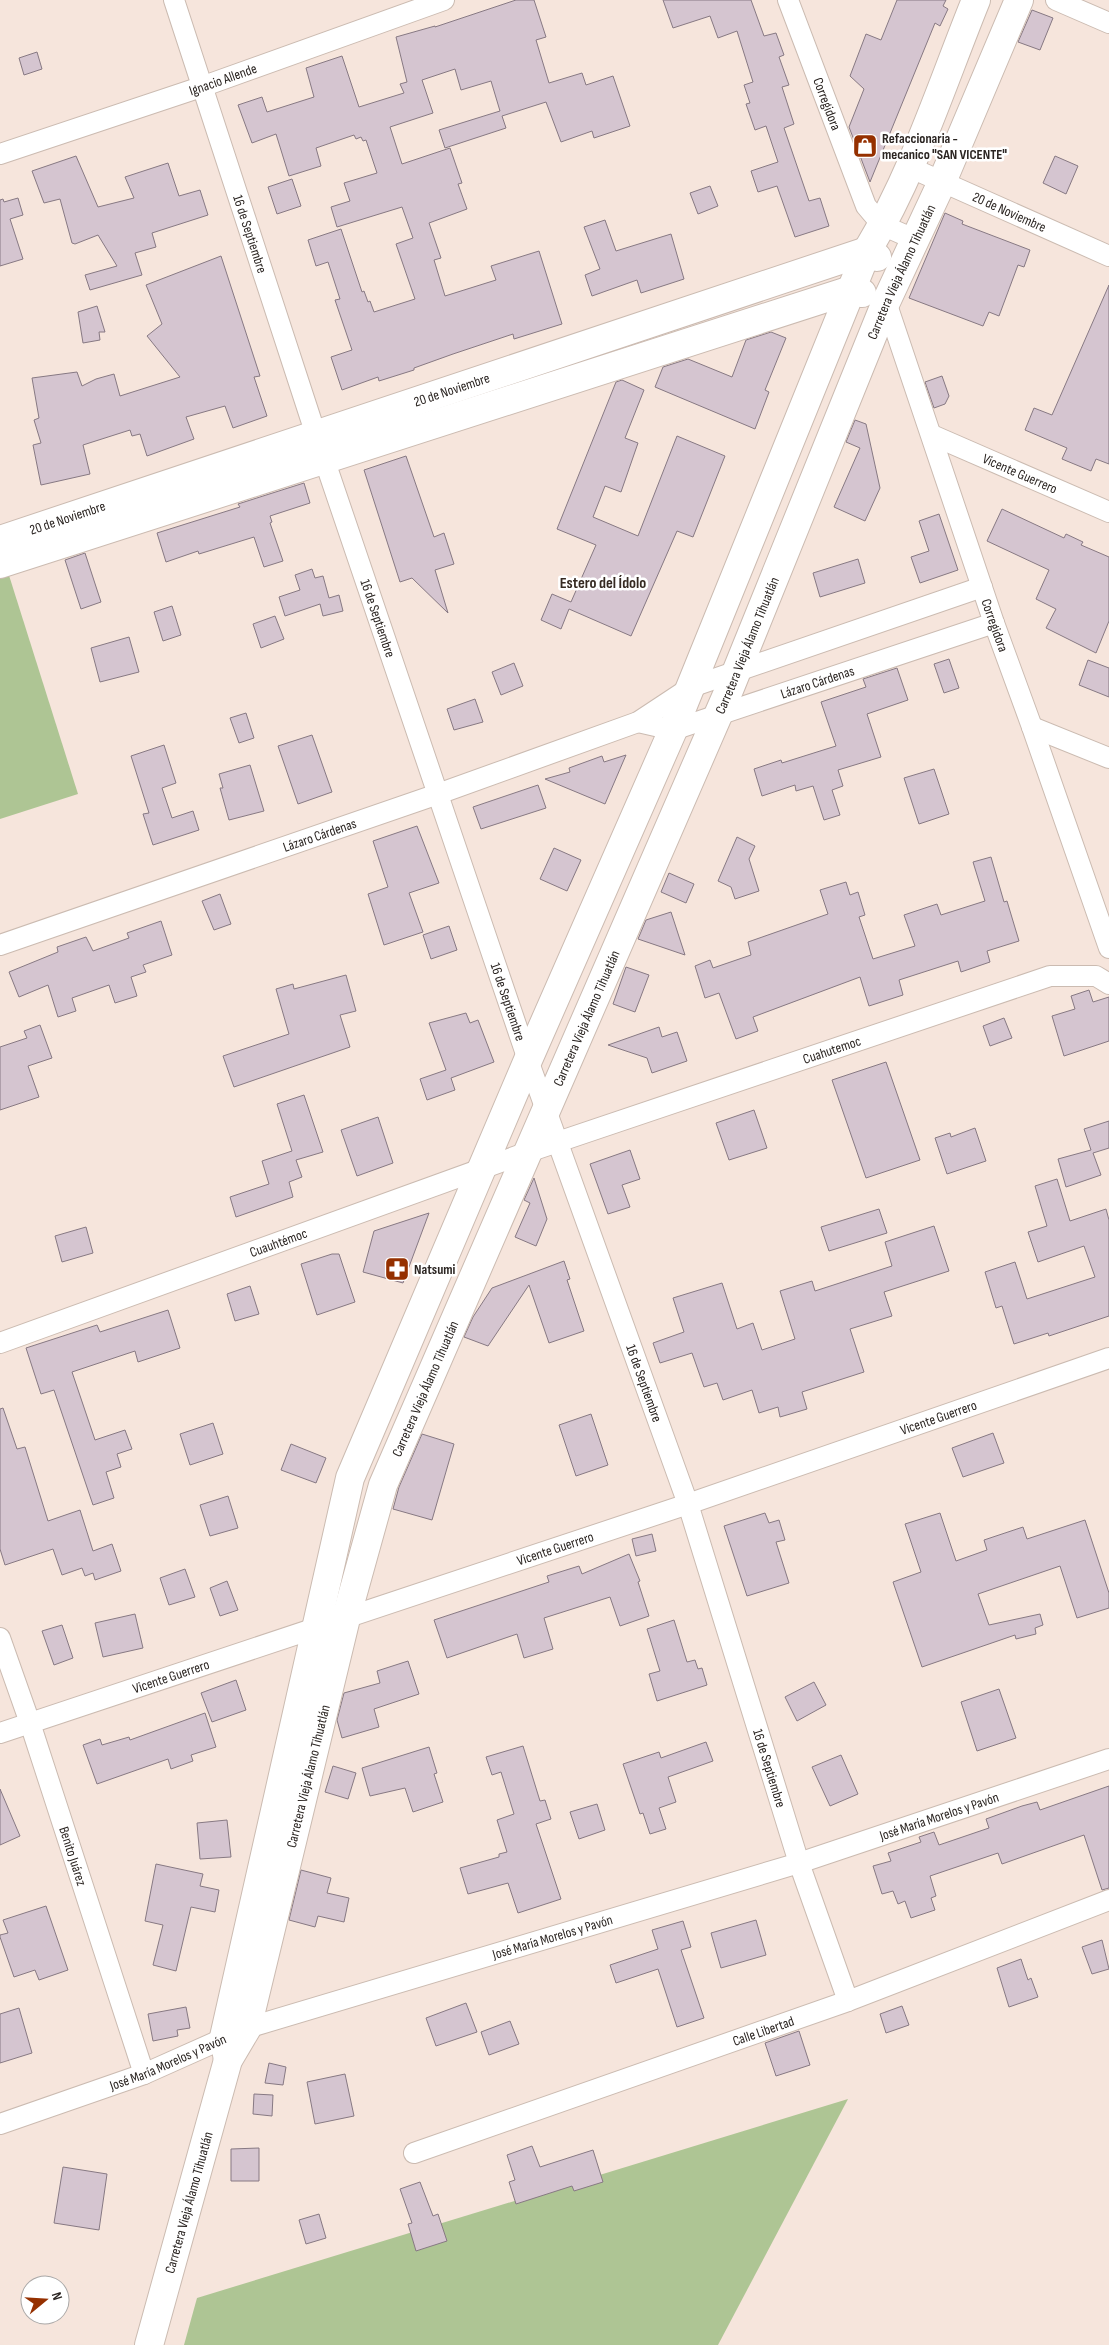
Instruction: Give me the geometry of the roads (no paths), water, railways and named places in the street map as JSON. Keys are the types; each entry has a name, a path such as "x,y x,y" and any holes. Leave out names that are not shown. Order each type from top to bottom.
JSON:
{"main road":[{"name":"Carretera Vieja Álamo Tihuatlán","path":"233,2042 316,1629 350,1478 528,1060 674,730 867,251 882,225 909,168 976,0"},
{"name":"Carretera Vieja Álamo Tihuatlán","path":"149,2345 233,2042 383,1485 718,715 886,302 942,182 1019,0"},
{"name":"20 de Noviembre","path":"0,564 320,447 594,342 867,251"},
{"path":"867,251 901,270"},
{"name":"20 de Noviembre","path":"0,540 320,447 602,370 852,290"},
{"path":"852,290 886,302"},
{"path":"594,342 602,370"}],"street":[{"name":"16 de Septiembre","path":"174,0 204,86 320,447 528,1060 688,1504 800,1863 848,2001"},
{"name":"Ignacio Allende","path":"0,154 204,86 444,0"},
{"name":"Corregidora","path":"788,0 866,206 882,225 916,240"},
{"path":"1056,0 1109,23"},
{"name":"20 de Noviembre","path":"909,168 1109,256"},
{"name":"Corregidora","path":"886,302 932,434 994,623 1109,948"},
{"name":"Vicente Guerrero","path":"932,434 1109,512"},
{"name":"Lázaro Cárdenas","path":"0,945 438,794 638,722 691,687 982,587"},
{"name":"Lázaro Cárdenas","path":"674,730 994,623"},
{"path":"638,722 674,730"},
{"path":"1032,727 1109,758"},
{"name":"Cuahutemoc","path":"557,1142 1050,976 1096,976 1109,984"},
{"name":"Cuauhtémoc","path":"0,1343 557,1142"},
{"name":"Vicente Guerrero","path":"0,1733 688,1504 1109,1358"},
{"name":"Benito Juárez","path":"0,1638 30,1723 144,2074"},
{"name":"José María Morelos y Pavón","path":"0,2124 233,2042 800,1863 1109,1759"},
{"name":"Calle Libertad","path":"414,2153 848,2001 1109,1900"}],"place":[{"name":"Refaccionaria - mecanico \"SAN VICENTE\"","path":"865,146"},
{"name":"Natsumi","path":"397,1269"}],"district":[{"name":"Estero del Ídolo","path":"603,583"}]}
